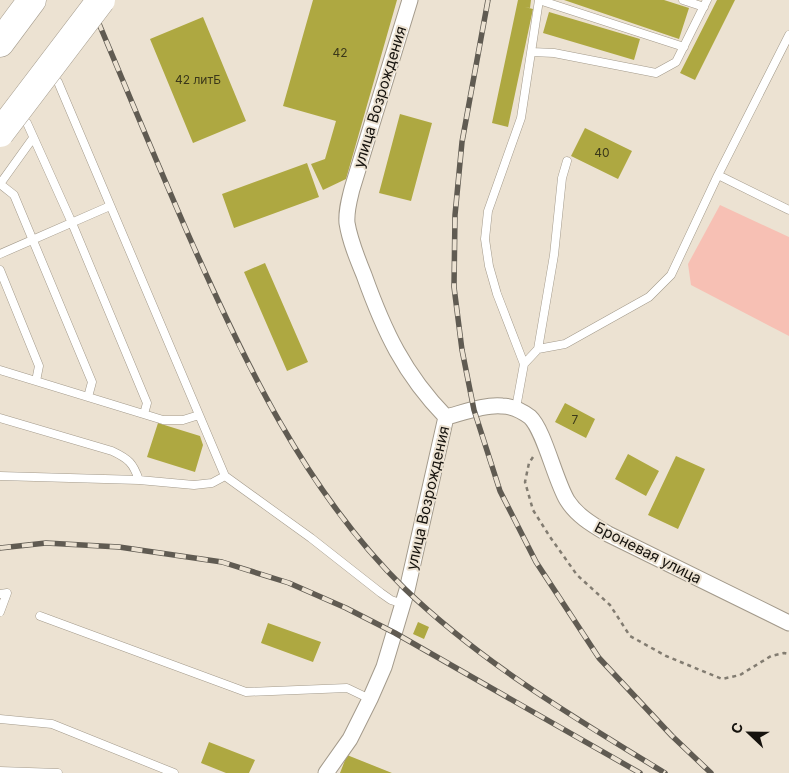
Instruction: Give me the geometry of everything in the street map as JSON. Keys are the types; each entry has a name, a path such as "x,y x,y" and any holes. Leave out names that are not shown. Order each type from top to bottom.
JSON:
{"highway":[{"path":"0,43 32,0"},
{"path":"0,133 101,0"}],"street":[{"name":"улица Возрождения","path":"326,773 350,739 384,667 418,545 446,417 428,398 403,364 384,327 357,258 347,223 347,208 352,189 410,0"},
{"path":"446,417 501,405 516,408"},
{"name":"Броневая улица","path":"516,408 531,418 539,430 560,487 568,502 578,514 608,534 789,623"}],"lane":[{"path":"516,408 524,364 497,294 489,266 485,239 488,211 521,118 539,0 684,46"},
{"path":"532,52 554,53 656,73 676,62 705,3 683,0"},
{"path":"538,349 565,344 649,297 671,275 718,175 789,35"},
{"path":"58,82 225,476 311,538 381,593 391,600 403,604"},
{"path":"27,123 72,223 147,403 144,414"},
{"path":"33,138 0,184 14,196 92,382 88,397"},
{"path":"524,364 538,349 543,328 554,255 562,178 567,161"},
{"path":"718,175 789,210"},
{"path":"0,254 110,206"},
{"path":"0,270 40,366 36,381"},
{"path":"0,370 163,420 183,420 199,415"},
{"path":"0,418 112,451 126,457 134,466 139,480"},
{"path":"0,476 139,480 194,485 212,483 225,476"},
{"path":"0,594 7,593 0,612"},
{"path":"40,616 246,692 347,688 370,699"},
{"path":"0,719 52,724 174,773"},
{"path":"0,771 58,773"}],"path":[{"path":"543,441 529,463 525,482 533,510 577,575 610,604 630,636 666,656 722,679 740,675 770,656 784,653 789,654"}],"shaded area":[{"path":"720,205 789,237 789,336 691,285 688,264"}],"building":[{"path":"313,0 397,0 346,179 323,190 311,164 325,159 336,121 283,106"},
{"path":"518,0 531,0 530,8 525,7 533,9 508,127 492,123"},
{"path":"564,0 664,0 689,8 679,39"},
{"path":"717,0 735,0 695,80 680,73"},
{"path":"549,12 640,39 634,60 543,33"},
{"path":"203,17 246,121 193,143 150,39"},
{"path":"400,114 432,123 411,201 379,193"},
{"path":"585,128 632,151 618,179 571,156"},
{"path":"307,163 319,197 234,228 222,194"},
{"path":"265,263 308,362 287,371 244,272"},
{"path":"565,403 595,419 586,438 555,422"},
{"path":"158,423 200,436 203,445 195,472 147,457"},
{"path":"628,454 659,471 646,496 615,479"},
{"path":"676,456 705,469 678,529 648,515"},
{"path":"418,622 429,627 424,639 413,634"},
{"path":"268,623 321,642 313,662 261,643"},
{"path":"209,742 255,760 249,773 226,773 201,763"},
{"path":"347,755 392,773 340,773"}],"railway":[{"path":"89,0 175,205 231,329 280,422 307,467 337,510 369,551 405,589 465,641 563,710 665,773"},
{"path":"488,0 462,142 455,215 454,287 462,350 474,410 500,491 536,562 599,658 672,736 711,773"},
{"path":"0,548 46,543 119,547 222,562 289,583 346,608 395,633 640,773"}]}
